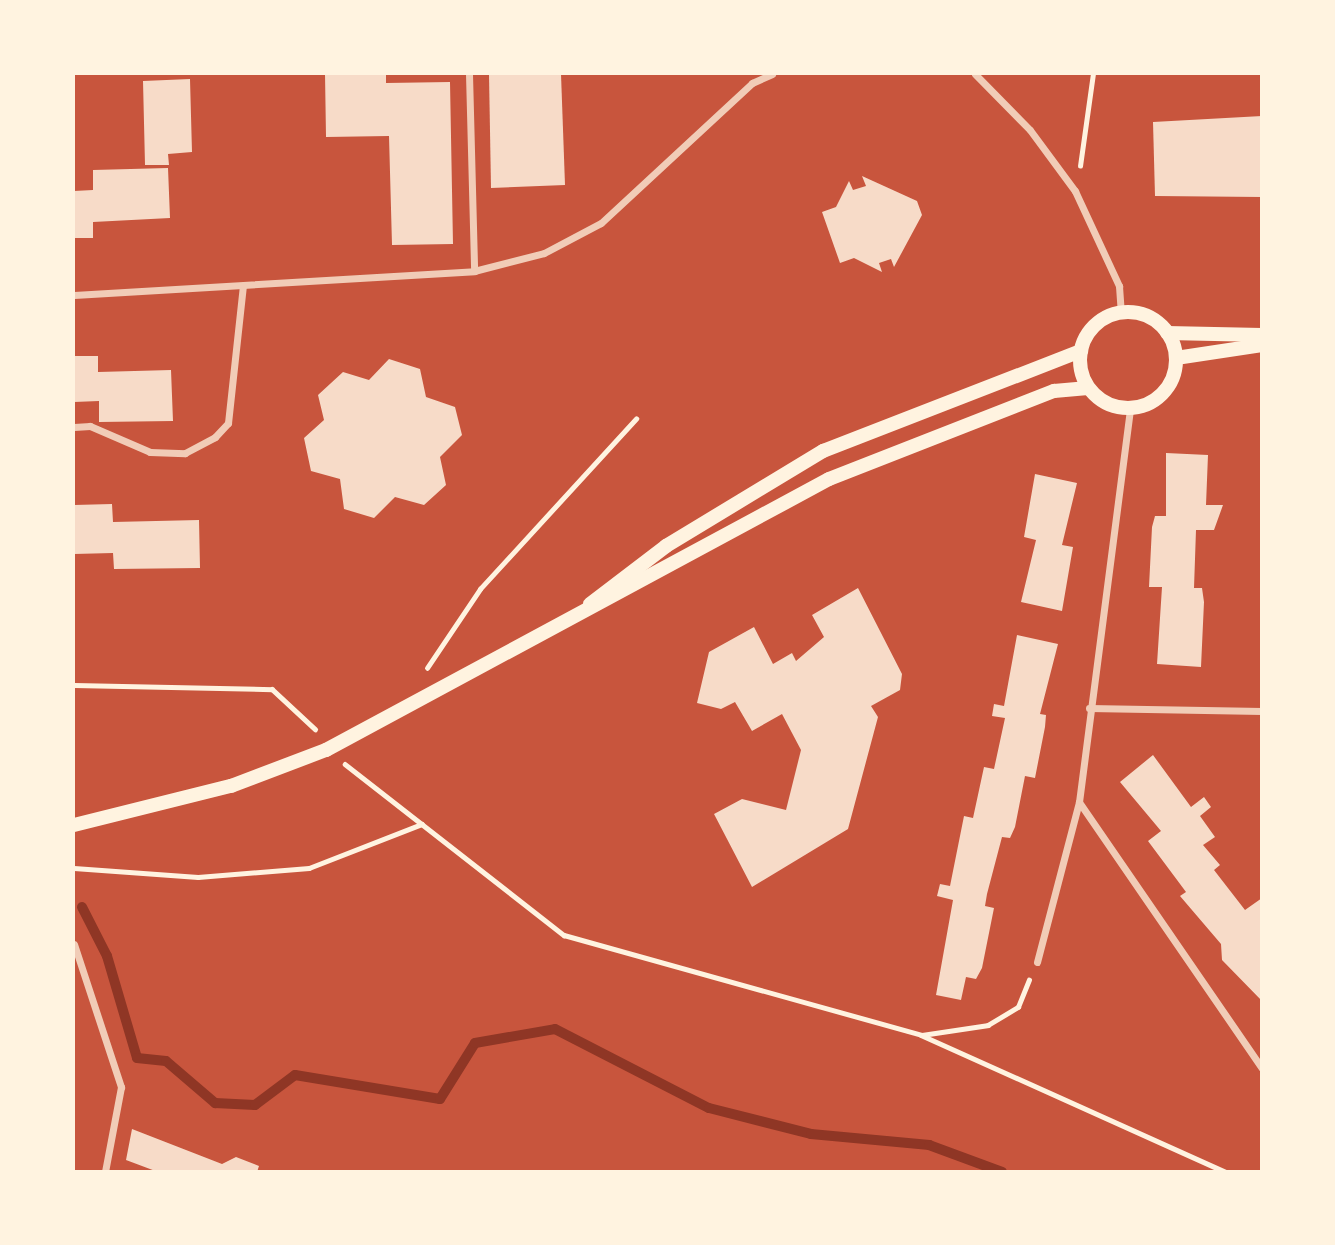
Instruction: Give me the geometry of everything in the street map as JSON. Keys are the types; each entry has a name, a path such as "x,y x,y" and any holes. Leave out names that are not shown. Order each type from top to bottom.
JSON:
{"main road":[{"path":"74,825 231,786 326,750 401,714 829,479 1054,391 1088,388 1114,407 1130,409 1169,387 1176,358 1167,333 1147,316 1121,312 1095,325 1081,351 1088,388"},
{"path":"1167,333 1262,335"},
{"path":"1176,358 1262,345"},
{"path":"561,626 666,546 823,451 1081,351"}],"street":[{"path":"469,74 474,271"},
{"path":"74,295 474,271 544,253 601,223 752,83 772,74"},
{"path":"975,74 1030,130 1075,191 1119,286 1121,312"},
{"path":"74,426 90,426 150,452 185,453 215,437 228,423 243,286"},
{"path":"1037,962 1079,802 1089,708 1130,409"},
{"path":"1089,708 1262,711"},
{"path":"1079,802 1262,1068"},
{"path":"74,944 121,1087 105,1171"}],"path":[{"path":"1075,191 1093,74"},
{"path":"401,714 480,589 636,419"},
{"path":"74,685 272,689 309,720 326,750 564,935 921,1035 1226,1171"},
{"path":"74,868 198,877 309,868 422,824"},
{"path":"921,1035 988,1025 1018,1007 1037,962"}],"building":[{"path":"325,74 386,74 386,83 450,82 453,244 392,245 389,136 326,137"},
{"path":"489,74 561,74 565,185 491,188"},
{"path":"190,79 192,152 168,154 169,165 145,165 143,81"},
{"path":"1262,116 1262,197 1155,196 1153,122"},
{"path":"168,168 170,218 93,222 93,238 74,238 74,191 93,190 93,170"},
{"path":"862,176 917,201 922,215 894,267 891,259 879,263 882,272 854,258 840,263 822,212 836,207 849,181 853,190 866,186"},
{"path":"74,356 98,356 98,372 171,370 173,421 99,422 99,401 74,402"},
{"path":"389,359 420,369 426,397 455,407 462,435 440,457 446,485 424,505 395,497 374,518 344,509 340,479 311,471 304,438 324,420 318,395 343,372 369,380"},
{"path":"1166,453 1208,455 1206,505 1223,505 1214,530 1196,530 1194,588 1202,588 1204,602 1201,667 1157,664 1162,587 1149,587 1152,527 1155,516 1166,516"},
{"path":"1035,474 1077,483 1062,545 1073,547 1062,611 1021,602 1036,540 1024,537"},
{"path":"112,504 113,522 199,520 200,568 114,569 113,553 74,554 74,505"},
{"path":"858,588 902,674 900,690 871,706 878,717 848,829 752,887 714,814 742,799 786,810 801,750 782,714 752,731 735,702 721,709 697,703 709,652 754,627 773,664 792,653 796,661 824,637 812,615"},
{"path":"1017,635 1058,644 1040,714 1046,715 1035,778 1025,776 1015,827 1010,838 1002,837 985,906 994,908 982,968 976,979 966,977 961,1000 936,995 953,900 937,896 940,884 950,886 964,816 973,818 984,767 994,769 1005,718 992,716 994,704 1004,706"},
{"path":"1153,755 1191,807 1204,797 1211,807 1200,816 1215,837 1203,845 1220,865 1214,870 1245,910 1262,898 1262,1001 1222,960 1221,944 1180,896 1186,892 1148,841 1161,831 1120,782"},
{"path":"132,1129 222,1164 236,1157 259,1166 257,1172 158,1172 126,1160"}],"waterway":[{"path":"82,907 107,956 137,1058 166,1061 215,1103 255,1105 295,1075 440,1099 475,1043 555,1029 709,1108 811,1134 929,1145 1002,1172"}]}
